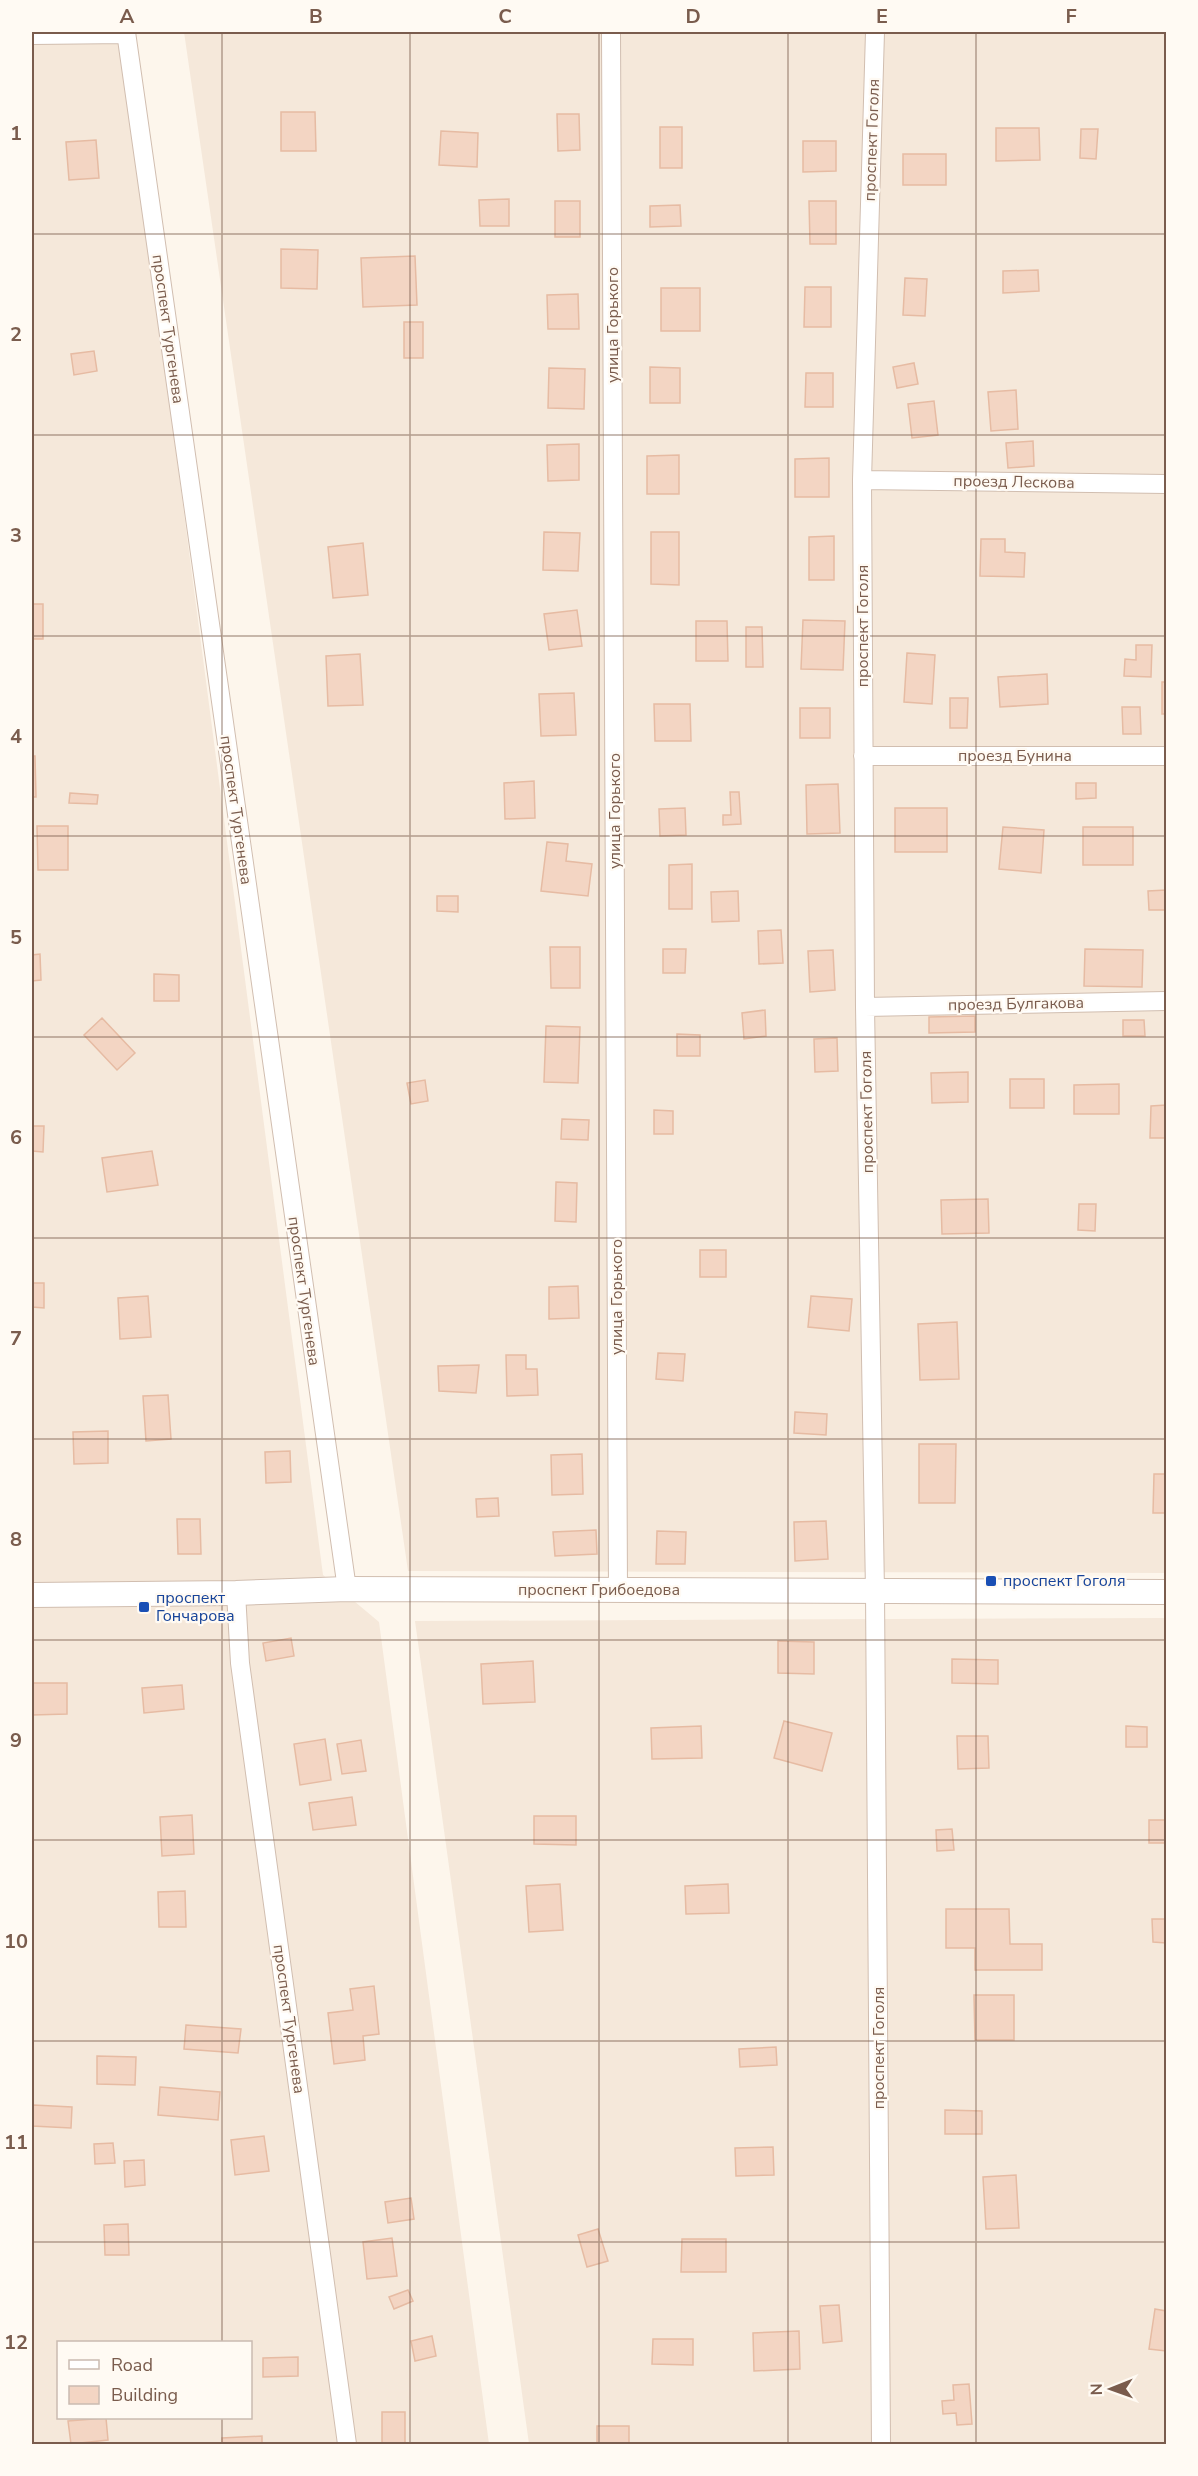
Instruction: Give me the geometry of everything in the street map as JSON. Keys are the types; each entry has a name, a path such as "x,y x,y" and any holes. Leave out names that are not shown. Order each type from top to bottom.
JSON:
{"street":[{"name":"улица Горького","path":"611,32 618,1591"},
{"name":"проспект Гоголя","path":"875,32 862,480 865,1007 875,1591 882,2445"},
{"path":"32,35 126,33"},
{"name":"проспект Тургенева","path":"126,33 346,1588"},
{"name":"проезд Лескова","path":"862,480 1167,484"},
{"name":"проезд Бунина","path":"863,756 1167,756"},
{"name":"проезд Булгакова","path":"865,1007 1167,1001"},
{"name":"проспект Грибоедова","path":"32,1595 236,1593 346,1588 1167,1592"},
{"name":"проспект Тургенева","path":"236,1593 241,1675 347,2445"}],"shaded area":[{"path":"32,32 121,32 323,1575 379,1622 489,2444 32,2444"},
{"path":"184,32 1166,32 1166,1573 408,1571"},
{"path":"1166,1618 1166,2444 529,2444 415,1621"}],"building":[{"path":"281,112 315,112 316,151 281,151"},
{"path":"557,114 579,114 580,150 558,151"},
{"path":"660,127 682,127 682,168 660,168"},
{"path":"996,128 1039,128 1040,160 996,161"},
{"path":"1081,129 1098,129 1096,159 1080,158"},
{"path":"441,131 478,133 477,167 439,165"},
{"path":"96,140 99,178 69,180 66,142"},
{"path":"803,141 836,141 836,171 803,172"},
{"path":"903,154 946,154 946,185 903,185"},
{"path":"509,199 509,226 480,226 479,200"},
{"path":"555,201 580,201 580,237 555,237"},
{"path":"809,201 836,201 836,244 810,244"},
{"path":"680,205 681,226 650,227 650,206"},
{"path":"281,249 318,250 317,289 281,288"},
{"path":"415,256 417,305 363,307 361,258"},
{"path":"1038,270 1039,291 1003,293 1003,271"},
{"path":"905,278 927,279 925,316 903,315"},
{"path":"805,287 831,287 831,327 804,327"},
{"path":"661,288 700,288 700,331 661,331"},
{"path":"578,294 579,329 548,329 547,295"},
{"path":"404,322 423,322 423,358 404,358"},
{"path":"94,351 97,371 74,375 71,354"},
{"path":"914,363 918,384 897,388 893,367"},
{"path":"650,367 680,368 680,403 650,403"},
{"path":"549,368 585,369 584,409 548,408"},
{"path":"806,373 833,373 833,407 805,407"},
{"path":"1016,390 1018,429 991,431 988,392"},
{"path":"934,401 938,435 912,438 908,404"},
{"path":"1033,441 1034,466 1008,468 1006,443"},
{"path":"579,444 579,480 548,481 547,445"},
{"path":"679,455 679,494 647,494 647,456"},
{"path":"829,458 829,497 795,497 795,459"},
{"path":"544,532 580,533 578,571 543,570"},
{"path":"651,532 679,532 679,585 651,584"},
{"path":"834,536 834,580 809,580 809,537"},
{"path":"981,539 1005,539 1005,552 1025,553 1024,577 980,576"},
{"path":"363,543 368,595 333,598 328,547"},
{"path":"32,604 43,604 43,639 32,639"},
{"path":"577,610 582,646 549,650 544,614"},
{"path":"803,620 845,621 843,670 801,669"},
{"path":"696,621 727,621 728,661 696,661"},
{"path":"746,627 762,627 763,667 746,667"},
{"path":"1136,645 1152,645 1151,677 1124,676 1125,659 1136,660"},
{"path":"907,653 935,655 932,704 904,702"},
{"path":"360,654 363,705 328,706 326,656"},
{"path":"1047,674 1048,704 1000,707 998,677"},
{"path":"1162,682 1166,682 1166,714 1162,714"},
{"path":"574,693 576,735 541,736 539,694"},
{"path":"950,698 968,698 967,728 950,728"},
{"path":"654,704 690,704 691,741 655,741"},
{"path":"1122,707 1140,707 1141,734 1123,734"},
{"path":"800,708 830,708 830,738 800,738"},
{"path":"32,756 35,756 36,797 32,797"},
{"path":"534,781 535,818 505,819 504,783"},
{"path":"1076,783 1096,783 1096,798 1076,799"},
{"path":"838,784 840,833 807,834 806,785"},
{"path":"730,792 739,792 741,824 723,825 723,815 731,815"},
{"path":"70,793 98,795 97,804 69,803"},
{"path":"685,808 686,835 660,836 659,809"},
{"path":"895,808 947,808 947,852 895,852"},
{"path":"37,826 68,826 68,870 38,870"},
{"path":"1003,827 1044,830 1041,873 999,869"},
{"path":"1083,827 1133,827 1133,865 1083,865"},
{"path":"547,842 568,844 566,861 592,864 588,896 541,891"},
{"path":"692,864 692,909 669,909 669,865"},
{"path":"1166,890 1166,910 1149,910 1148,891"},
{"path":"738,891 739,921 712,922 711,892"},
{"path":"437,896 458,896 458,912 437,911"},
{"path":"781,930 783,963 759,964 758,931"},
{"path":"550,947 580,947 580,988 551,988"},
{"path":"663,949 686,949 685,973 663,973"},
{"path":"1085,949 1143,950 1142,987 1084,986"},
{"path":"833,950 835,990 810,992 808,951"},
{"path":"40,954 41,980 32,981 32,955"},
{"path":"154,974 179,975 179,1001 154,1001"},
{"path":"765,1010 766,1036 744,1039 742,1013"},
{"path":"975,1016 975,1032 929,1033 929,1017"},
{"path":"102,1018 135,1053 117,1070 84,1035"},
{"path":"1123,1020 1144,1020 1145,1036 1123,1036"},
{"path":"546,1026 580,1027 578,1083 544,1082"},
{"path":"677,1034 700,1035 700,1056 677,1056"},
{"path":"837,1038 838,1071 815,1072 814,1039"},
{"path":"968,1072 968,1102 932,1103 931,1073"},
{"path":"1010,1079 1044,1079 1044,1108 1010,1108"},
{"path":"425,1080 428,1101 411,1104 407,1083"},
{"path":"1119,1084 1119,1114 1074,1114 1074,1085"},
{"path":"1166,1105 1166,1138 1150,1138 1151,1106"},
{"path":"654,1110 673,1111 673,1134 654,1134"},
{"path":"562,1119 589,1120 588,1140 561,1139"},
{"path":"32,1126 44,1126 43,1152 32,1151"},
{"path":"152,1151 158,1185 107,1192 102,1158"},
{"path":"556,1182 577,1183 576,1222 555,1221"},
{"path":"988,1199 989,1233 942,1234 941,1200"},
{"path":"1079,1204 1096,1204 1095,1231 1078,1230"},
{"path":"700,1250 726,1250 726,1277 700,1277"},
{"path":"32,1283 44,1283 44,1308 32,1307"},
{"path":"578,1286 579,1318 549,1319 549,1287"},
{"path":"148,1296 151,1337 120,1339 118,1298"},
{"path":"811,1296 852,1299 849,1331 808,1327"},
{"path":"957,1322 959,1379 920,1380 918,1324"},
{"path":"658,1353 685,1354 683,1381 656,1379"},
{"path":"506,1355 526,1355 526,1369 537,1369 538,1395 507,1396"},
{"path":"479,1365 476,1393 439,1391 438,1366"},
{"path":"168,1395 171,1439 146,1441 143,1396"},
{"path":"795,1412 827,1414 826,1435 794,1433"},
{"path":"108,1431 108,1463 74,1464 73,1432"},
{"path":"919,1444 956,1444 955,1503 919,1503"},
{"path":"290,1451 291,1482 266,1483 265,1452"},
{"path":"582,1454 583,1494 552,1495 551,1455"},
{"path":"1154,1474 1166,1474 1166,1513 1153,1513"},
{"path":"498,1498 499,1516 477,1517 476,1499"},
{"path":"177,1519 200,1519 201,1554 178,1554"},
{"path":"826,1521 828,1559 795,1561 794,1522"},
{"path":"596,1530 597,1554 555,1556 553,1532"},
{"path":"657,1531 686,1532 685,1564 656,1564"},
{"path":"291,1638 294,1656 266,1661 263,1643"},
{"path":"778,1641 814,1642 814,1674 778,1673"},
{"path":"952,1659 998,1660 998,1684 952,1683"},
{"path":"533,1661 535,1702 483,1704 481,1664"},
{"path":"32,1683 67,1683 67,1714 32,1715"},
{"path":"182,1685 184,1709 144,1713 142,1688"},
{"path":"784,1721 832,1733 822,1771 774,1758"},
{"path":"701,1726 702,1758 652,1759 651,1728"},
{"path":"1126,1726 1147,1727 1147,1747 1126,1747"},
{"path":"957,1736 988,1736 989,1768 958,1769"},
{"path":"325,1739 331,1780 300,1785 294,1744"},
{"path":"361,1740 366,1771 342,1774 337,1744"},
{"path":"352,1797 356,1825 313,1830 309,1803"},
{"path":"192,1815 194,1854 162,1856 160,1817"},
{"path":"534,1816 576,1816 576,1845 534,1844"},
{"path":"1149,1820 1166,1820 1166,1843 1149,1843"},
{"path":"952,1829 954,1850 937,1851 936,1830"},
{"path":"560,1884 563,1930 529,1932 526,1886"},
{"path":"728,1884 729,1913 686,1914 685,1886"},
{"path":"185,1891 186,1927 159,1927 158,1892"},
{"path":"946,1909 1009,1909 1010,1944 1042,1944 1042,1970 975,1970 975,1948 946,1948"},
{"path":"1152,1919 1166,1919 1166,1943 1153,1942"},
{"path":"374,1986 379,2034 363,2036 365,2060 334,2064 328,2013 353,2010 350,1989"},
{"path":"974,1995 1014,1995 1014,2040 975,2040"},
{"path":"186,2025 241,2029 238,2053 184,2049"},
{"path":"776,2047 777,2065 740,2067 739,2049"},
{"path":"97,2056 136,2057 135,2085 97,2084"},
{"path":"160,2087 220,2092 218,2120 158,2115"},
{"path":"33,2105 72,2107 71,2128 32,2126"},
{"path":"945,2110 982,2111 982,2134 945,2134"},
{"path":"264,2136 269,2171 235,2175 231,2140"},
{"path":"113,2143 115,2163 95,2164 94,2144"},
{"path":"773,2147 774,2175 736,2176 735,2148"},
{"path":"144,2160 145,2185 125,2187 124,2161"},
{"path":"1016,2175 1019,2228 986,2229 983,2177"},
{"path":"411,2198 414,2219 388,2223 385,2202"},
{"path":"128,2224 129,2255 105,2255 104,2225"},
{"path":"598,2229 608,2261 587,2267 578,2235"},
{"path":"392,2238 397,2276 367,2279 363,2242"},
{"path":"682,2239 726,2239 726,2272 681,2272"},
{"path":"408,2290 413,2301 394,2309 389,2297"},
{"path":"839,2305 842,2341 823,2343 820,2306"},
{"path":"1155,2309 1166,2311 1166,2351 1149,2349"},
{"path":"799,2331 800,2369 754,2371 753,2333"},
{"path":"432,2336 436,2356 415,2361 411,2341"},
{"path":"653,2339 693,2339 693,2365 652,2364"},
{"path":"298,2357 298,2376 263,2377 263,2358"},
{"path":"969,2384 972,2424 957,2425 956,2413 943,2414 942,2401 954,2400 953,2385"},
{"path":"382,2412 405,2412 405,2444 382,2444"},
{"path":"106,2419 108,2440 71,2444 68,2421"},
{"path":"597,2426 629,2426 629,2444 597,2444"},
{"path":"262,2436 262,2444 222,2444 222,2438"}],"place":[{"name":"проспект Гоголя","path":"991,1581"},
{"name":"проспект Гончарова","path":"144,1607"}]}
